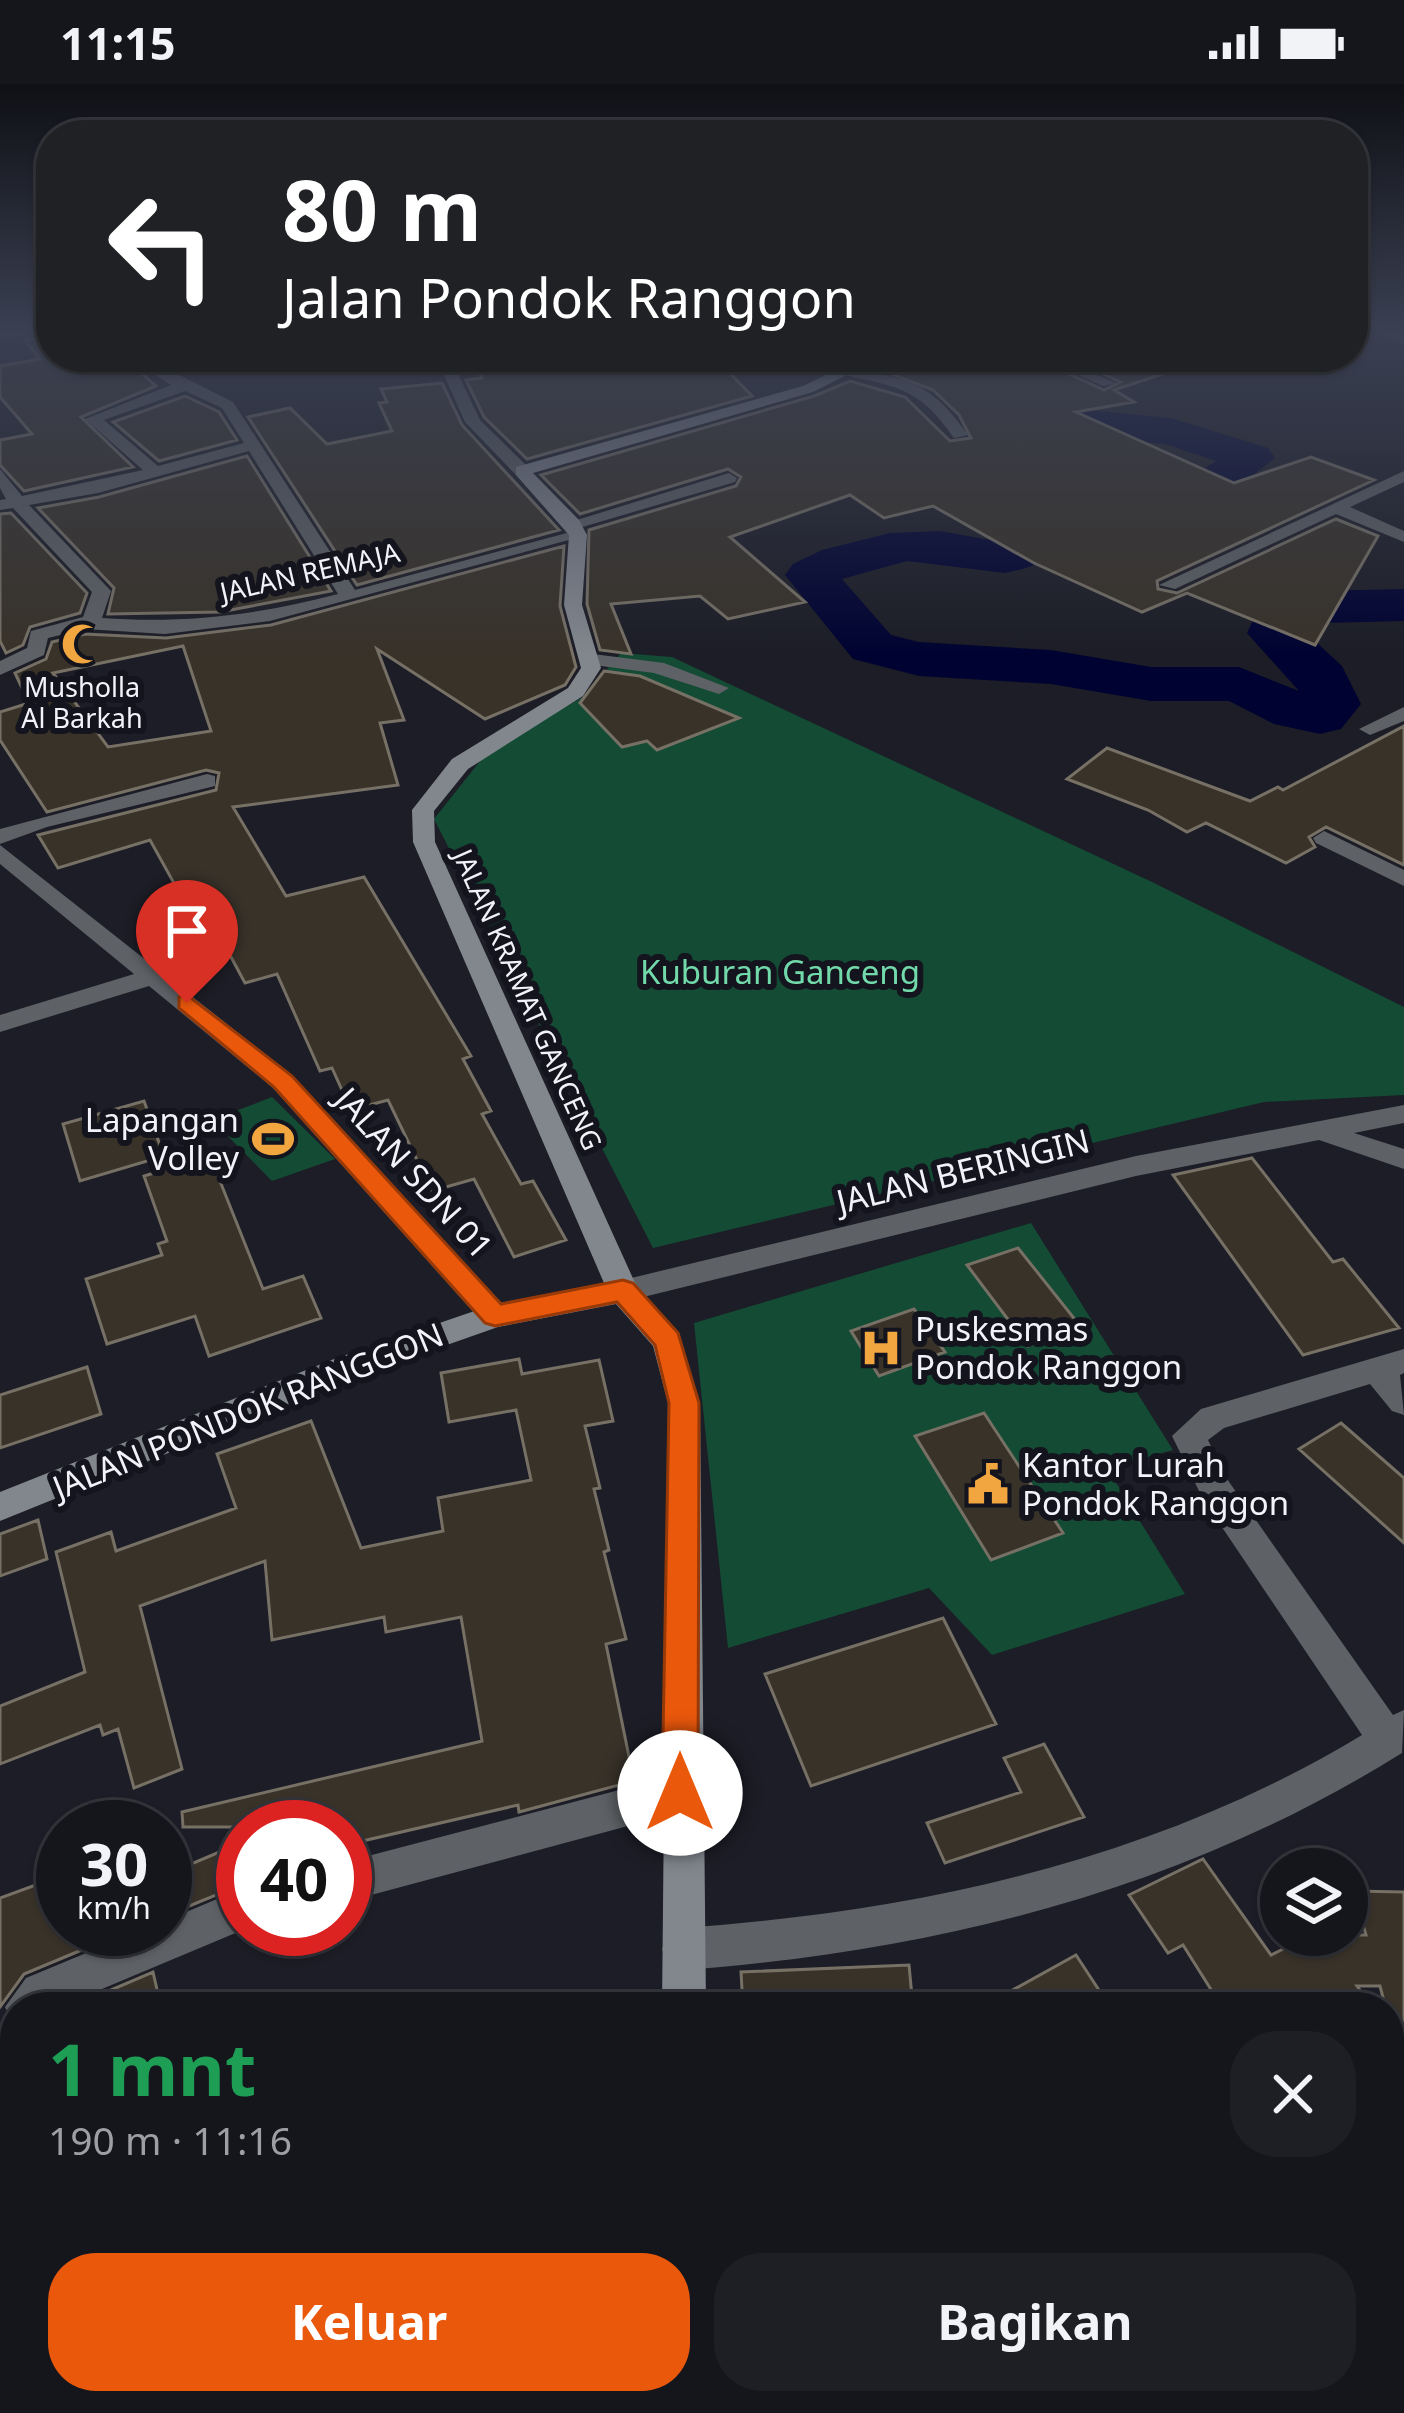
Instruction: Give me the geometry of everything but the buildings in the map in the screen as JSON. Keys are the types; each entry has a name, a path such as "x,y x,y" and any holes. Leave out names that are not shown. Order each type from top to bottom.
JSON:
{"street":[{"path":"115,438 154,471"},
{"path":"246,438 350,596"},
{"path":"489,438 576,530 573,605 593,661 657,667 719,688"},
{"path":"522,471 638,438"},
{"path":"9,504 251,446"},
{"path":"0,474 9,504 101,591 90,623"},
{"path":"1168,585 1404,476"},
{"name":"JALAN REMAJA","path":"0,669 29,658 37,651 38,635 49,629 90,623 179,626 256,618 350,596 576,530 729,478"},
{"path":"1337,508 1404,537"},
{"name":"JALAN KRAMAT GANCENG","path":"593,661 576,692 460,764 423,810 424,842 623,1291"},
{"path":"1370,729 1404,713"},
{"path":"0,837 39,822 206,781"},
{"path":"1324,838 1404,879"},
{"name":"JALAN SDN 01","path":"0,852 283,1082 495,1316"},
{"path":"0,1024 155,976"},
{"name":"JALAN BERINGIN","path":"623,1291 1136,1166 1323,1134 1404,1114"},
{"name":"JALAN BERINGIN","path":"1323,1134 1404,1159"},
{"path":"623,1291 668,1341 684,1403 680,1793 684,1992"},
{"name":"JALAN PONDOK RANGGON","path":"0,1507 345,1368 495,1316 623,1291"},
{"path":"683,1948 850,1934 1115,1871 1232,1827 1396,1734 1215,1489 1189,1436 1213,1418 1390,1365 1404,1402"},
{"path":"372,1875 680,1793"},
{"path":"43,1992 216,1920"}],"green space":[{"name":"Kuburan Ganceng","path":"621,653 672,657 1152,882 1404,1007 1404,1095 1264,1102 653,1248 434,819 488,751 583,697"},
{"name":"Lapangan Volley","path":"272,1097 335,1159 272,1181 212,1120"},
{"path":"1031,1223 1173,1450 1107,1468 1185,1594 992,1655 929,1588 728,1648 694,1323"}],"waterway":[{"path":"1191,438 1252,458 1211,485 1005,558 940,546 907,546 856,556 811,575 872,647 919,659 1051,667 1151,684 1239,684 1295,712 1320,717 1332,704 1322,678 1274,633 1277,620 1318,607 1404,605"}],"place":[{"name":"Musholla Al Barkah","path":"82,644"},
{"name":"Lapangan Volley","path":"273,1139"},
{"name":"Puskesmas Pondok Ranggon","path":"881,1348"},
{"name":"Kantor Lurah Pondok Ranggon","path":"988,1484"}],"route":[{"path":"187,1003 283,1082 495,1316 623,1291 668,1341 684,1403 680,1793"}]}
